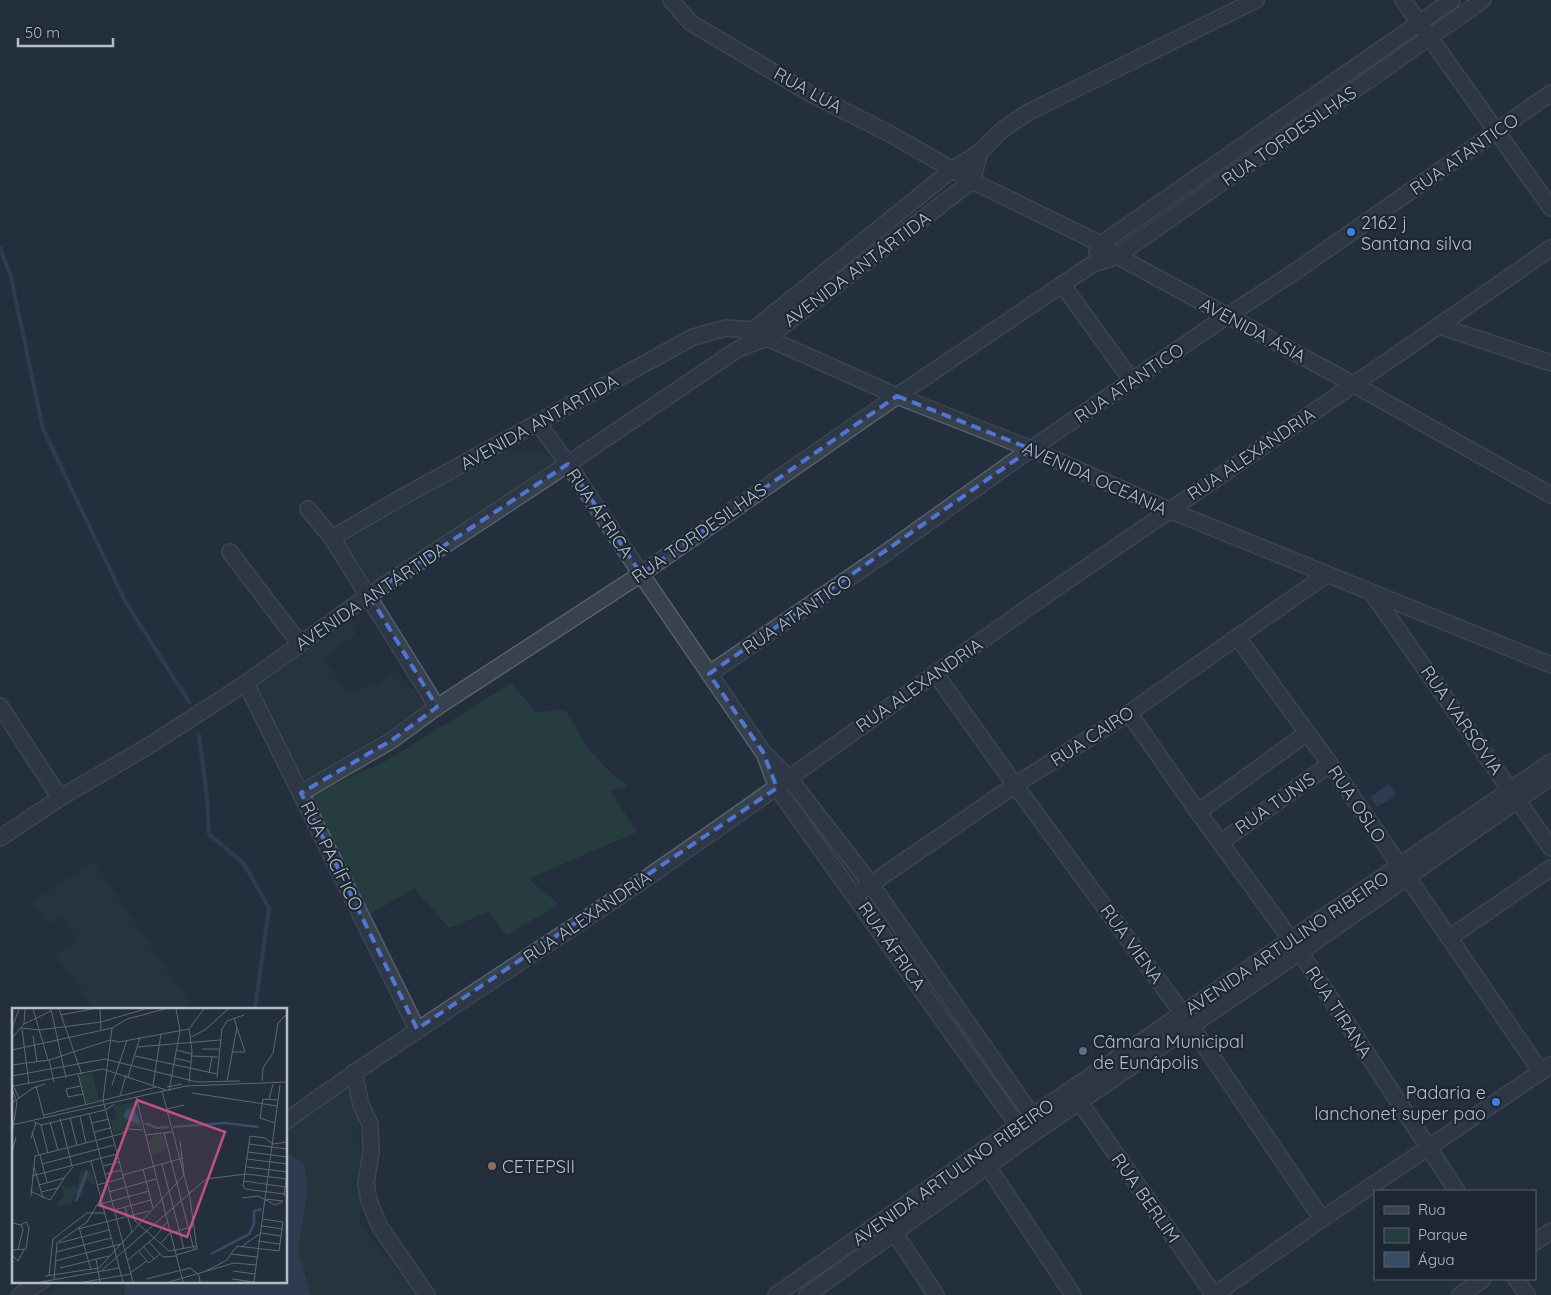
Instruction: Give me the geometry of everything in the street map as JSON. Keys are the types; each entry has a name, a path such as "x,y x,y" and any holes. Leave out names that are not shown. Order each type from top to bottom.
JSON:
{"street":[{"name":"RUA LUA","path":"672,0 691,22 809,93 954,169"},
{"name":"AVENIDA ANTÁRTIDA","path":"738,349 753,330 954,169 980,152 1002,130 1027,113 1256,0"},
{"path":"1403,0 1551,208"},
{"name":"RUA TORDESILHAS","path":"1091,265 1101,244 1452,0"},
{"name":"RUA TORDESILHAS","path":"301,793 392,740 437,707 641,574 1062,284 1091,265 1117,256 1483,0"},
{"name":"RUA ATANTICO","path":"709,674 876,560 1032,449 1296,271 1551,93"},
{"path":"972,181 980,152"},
{"name":"AVENIDA ÁSIA","path":"954,169 972,181 1101,244 1117,256 1353,384 1551,495"},
{"name":"AVENIDA ANTÁRTIDA","path":"0,838 60,798 150,745 246,683 369,595 738,349 767,338 972,181"},
{"name":"RUA ALEXANDRIA","path":"288,1120 417,1029 607,905 784,783 936,673 1169,510 1551,248"},
{"path":"1062,284 1132,381"},
{"path":"1439,326 1551,363"},
{"name":"AVENIDA ANTARTIDA","path":"332,538 399,498 538,424 693,337 726,328 753,330"},
{"name":"AVENIDA OCEANIA","path":"753,330 897,396 1032,449 1169,510 1326,575 1551,665"},
{"name":"RUA ÁFRICA","path":"538,424 568,464 784,783 855,895 1022,1132"},
{"path":"308,509 332,538 437,707"},
{"path":"230,552 300,644"},
{"name":"RUA CAIRO","path":"855,895 1015,785 1129,713 1326,575"},
{"name":"RUA VARSÓVIA","path":"1372,593 1551,848"},
{"name":"RUA OSLO","path":"1238,638 1330,764 1448,938 1546,1068"},
{"name":"RUA VIENA","path":"936,673 1015,785 1187,1020 1322,1219"},
{"name":"RUA PACÍFICO","path":"246,683 417,1029"},
{"path":"0,706 60,798"},
{"name":"RUA TIRANA","path":"1129,713 1198,812 1296,946 1457,1190"},
{"name":"RUA TUNIS","path":"1198,812 1307,733"},
{"name":"AVENIDA ARTULINO RIBEIRO","path":"1514,796 1551,762"},
{"name":"RUA TUNIS","path":"1220,842 1330,764"},
{"name":"AVENIDA ARTULINO RIBEIRO","path":"807,1295 895,1233 983,1160 1022,1132 1514,796 1551,776"},
{"name":"RUA ÁFRICA","path":"784,783 870,883 1037,1122"},
{"path":"1448,938 1551,868"},
{"name":"AVENIDA ARTULINO RIBEIRO","path":"1037,1122 1079,1101 1187,1020"},
{"path":"1214,1295 1322,1219 1546,1068"},
{"path":"354,1072 361,1104 370,1124 371,1152 366,1183 369,1201 380,1227 426,1295"},
{"name":"RUA BERLIM","path":"1079,1101 1214,1295"},
{"path":"983,1160 1073,1295"},
{"name":"AVENIDA ARTULINO RIBEIRO","path":"776,1295 796,1290 885,1219 983,1160"},
{"path":"885,1219 936,1295"},
{"path":"1536,1241 1551,1231"},
{"path":"1460,1295 1482,1280"},
{"path":"1517,1280 1527,1295"},
{"path":"20,1295 40,1282"}],"highlighted area":[{"path":"897,396 1031,449 709,674 763,752 777,788 417,1029 301,793 392,740 437,707 369,595 568,464 641,574"}],"green space":[{"path":"504,450 540,452 560,462 374,585 345,542"},
{"path":"350,620 356,634 323,658 347,691 378,685 396,670 426,706 305,781 259,686"},
{"path":"512,683 535,712 565,710 588,748 606,768 628,787 610,791 637,832 528,879 559,904 507,935 488,912 449,928 414,888 371,914 310,796 386,761"},
{"path":"94,862 190,1003 182,1008 93,1008 55,954 79,942 63,917 47,924 32,901"},
{"path":"346,1088 359,1120 361,1168 360,1223 416,1295 47,1295 66,1282 288,1282 288,1128"}],"water":[{"path":"1389,784 1396,795 1377,807 1370,797"},
{"path":"288,1152 305,1165 307,1193 298,1251 311,1295 124,1295 126,1282 288,1282"}],"waterway":[{"path":"0,248 11,277 43,429 125,601 189,702"},
{"path":"199,735 207,798 209,834 244,864 269,908 255,1008"}],"place":[{"name":"2162 j Santana silva","path":"1351,232"},
{"name":"Câmara Municipal de Eunápolis","path":"1083,1051"},
{"name":"Padaria e lanchonet super pao","path":"1496,1102"},
{"name":"CETEPSII","path":"492,1166"}]}
